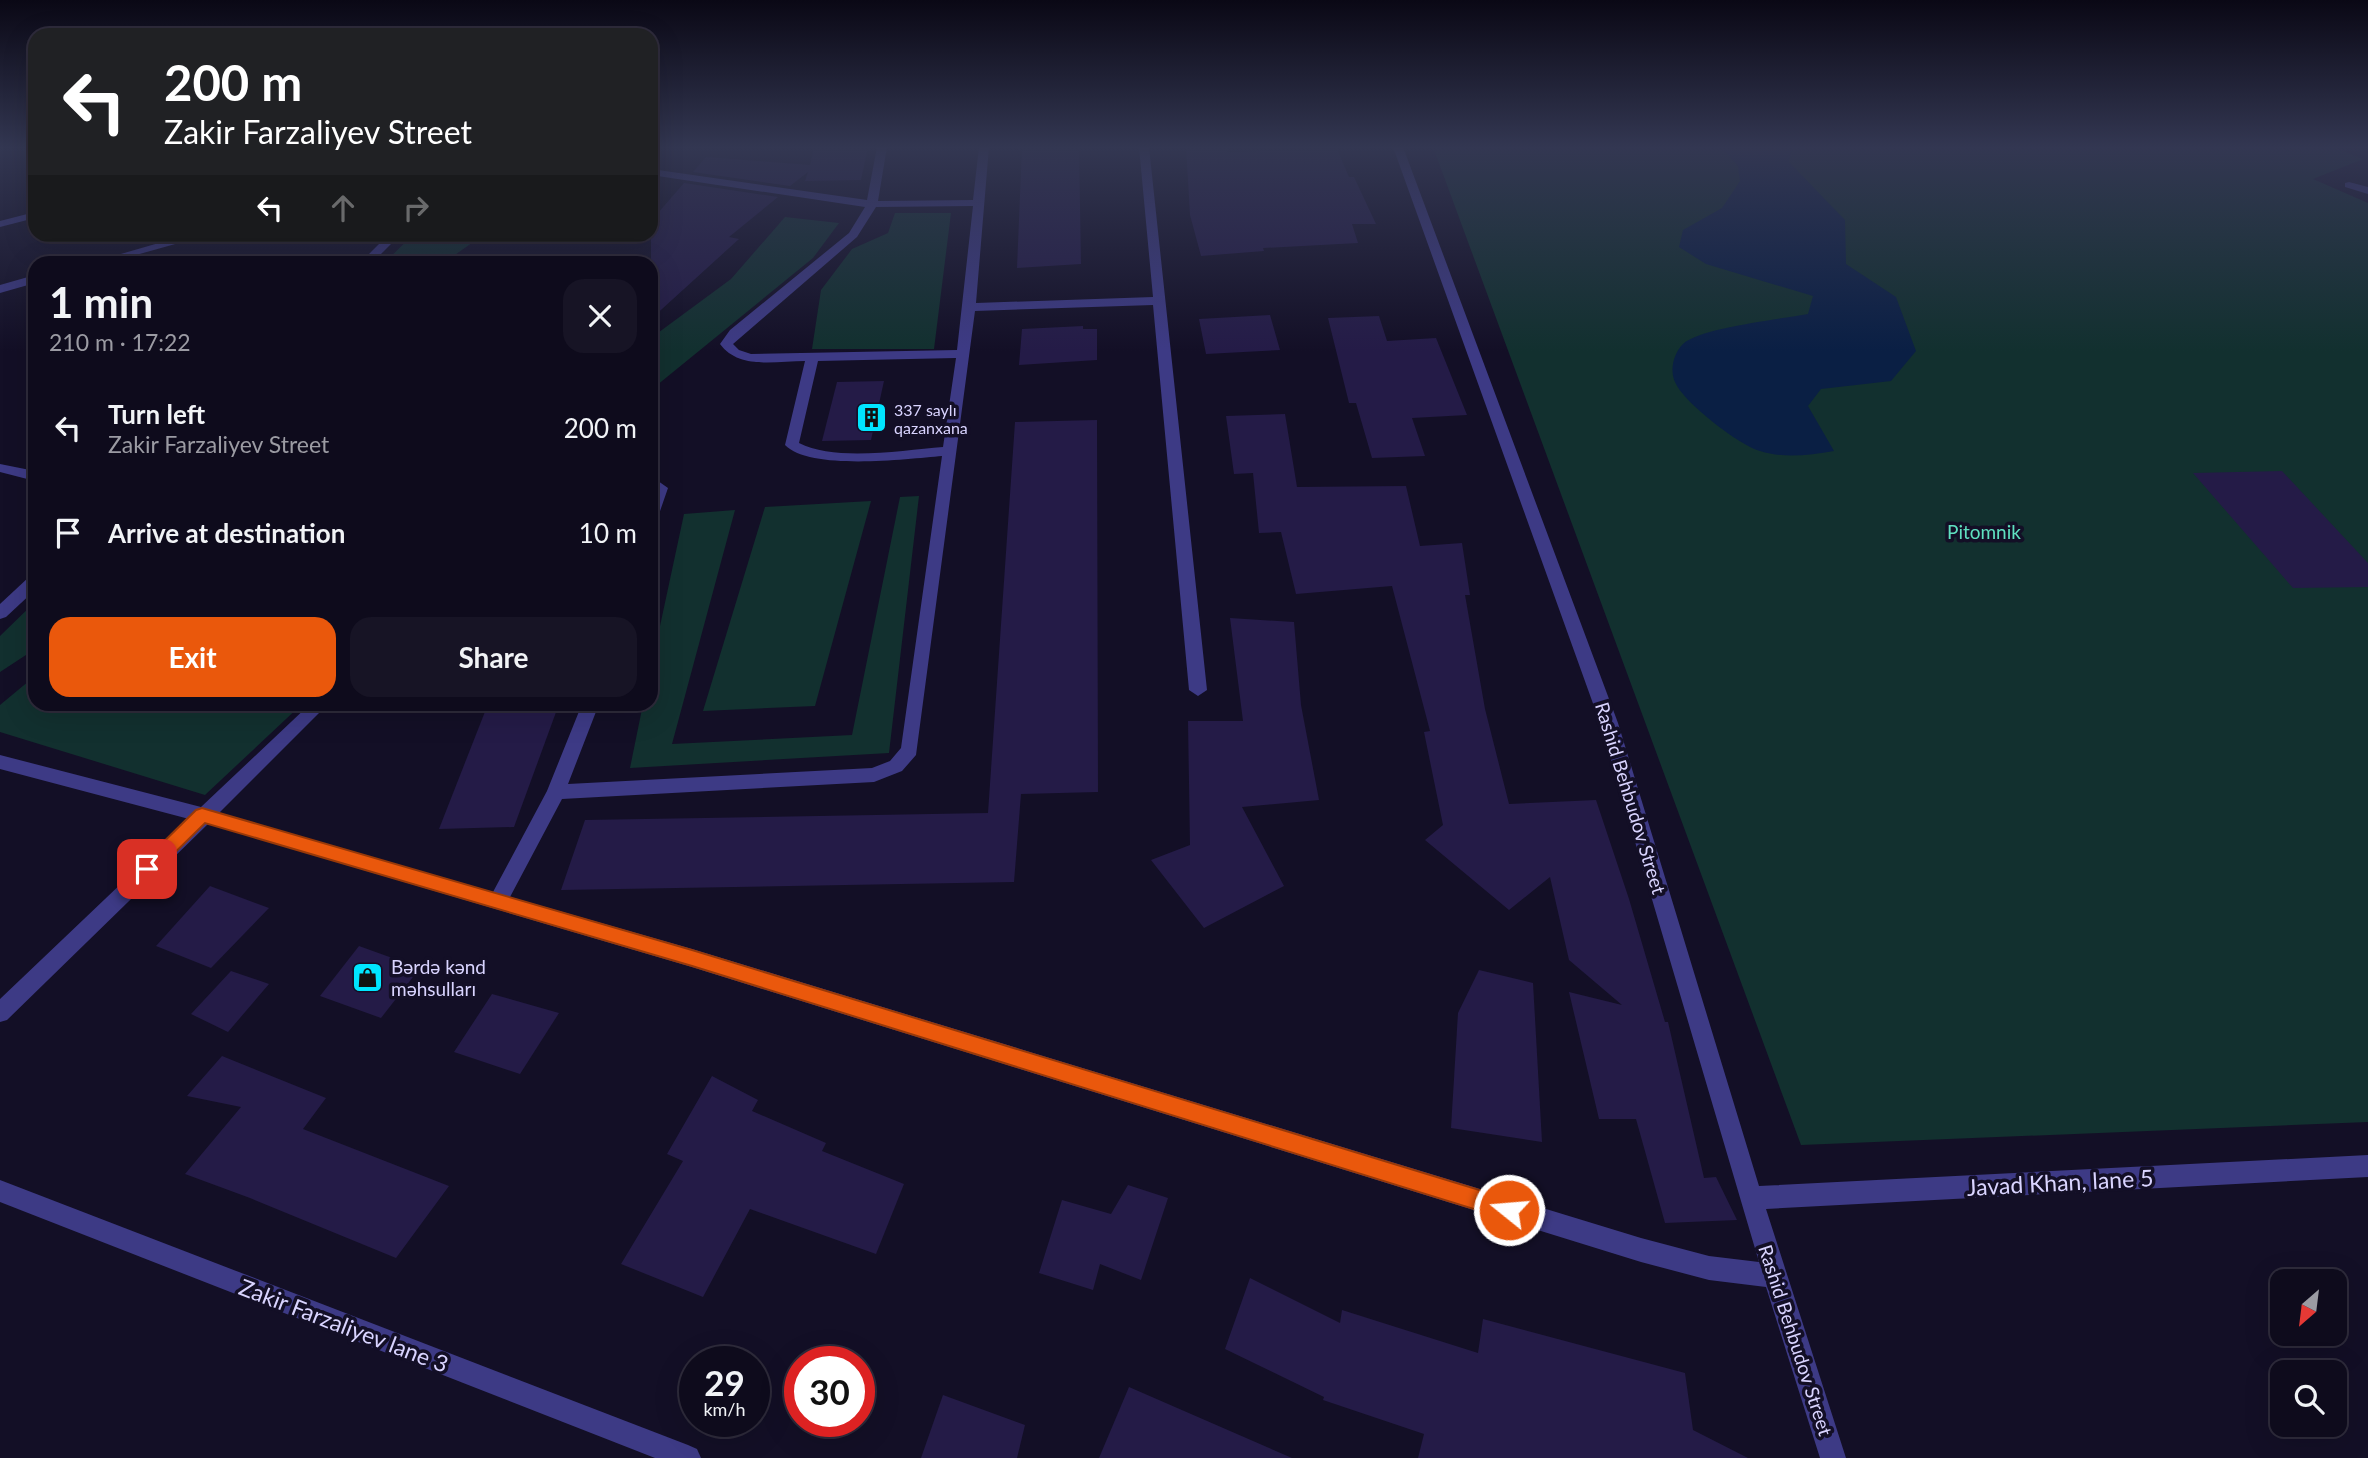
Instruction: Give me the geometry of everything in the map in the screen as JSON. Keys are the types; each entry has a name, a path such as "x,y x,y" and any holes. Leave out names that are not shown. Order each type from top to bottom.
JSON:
{"street":[{"path":"865,215 853,235 735,333 726,344 734,352 750,358 963,354"},
{"path":"556,792 874,775 897,765 910,750 951,451 969,307 977,215"},
{"path":"1151,215 1198,690"},
{"name":"Rashid Behbudov Street","path":"1423,215 1609,723 1751,1198 1833,1458"},
{"path":"0,224 28,217"},
{"path":"122,256 175,242"},
{"path":"373,256 388,242"},
{"path":"0,289 28,282"},
{"path":"969,307 1160,301"},
{"path":"813,356 792,445 798,450 820,456 951,451"},
{"path":"0,468 28,474"},
{"path":"0,613 28,587"},
{"path":"0,1013 313,711"},
{"path":"497,903 556,792 588,711"},
{"path":"0,762 202,815 706,962 1641,1250 1709,1268 1775,1276"},
{"name":"Javad Khan, lane 5","path":"1751,1198 2368,1167"},
{"name":"Zakir Farzaliyev lane 3","path":"0,1191 688,1458"}],"green space":[{"path":"894,215 951,215 934,349 812,349 821,290 852,249 888,233"},
{"name":"Pitomnik","path":"1458,215 2368,215 2368,1122 1801,1145"},
{"path":"785,217 839,223 813,258 658,384 658,333 731,279"},
{"path":"406,242 473,242 453,256 391,256"},
{"path":"919,496 889,753 630,768 642,711 658,711 658,635 684,514 735,510 672,744 852,735 900,497"},
{"path":"871,501 815,706 703,711 765,507"},
{"path":"28,609 28,654 0,672 0,636"},
{"path":"28,682 28,711 295,711 205,795 0,732 0,705"}],"water":[{"path":"1710,215 1840,215 1845,220 1846,264 1896,297 1916,351 1891,381 1821,389 1808,406 1834,451 1788,456 1760,451 1727,432 1681,392 1674,379 1673,363 1683,344 1706,333 1808,314 1813,296 1706,264 1679,247 1683,230"}],"building":[{"path":"658,215 756,215 729,237 739,239 658,313 658,256 651,256 651,242 658,242"},
{"path":"1019,215 1080,215 1081,264 1017,268"},
{"path":"1190,215 1372,215 1376,224 1352,224 1358,243 1263,248 1264,251 1201,256"},
{"path":"1270,315 1280,350 1206,354 1199,319"},
{"path":"1379,316 1387,341 1436,338 1467,415 1412,418 1425,456 1372,458 1356,403 1349,403 1328,318"},
{"path":"1083,326 1083,329 1097,329 1097,360 1019,365 1022,329"},
{"name":"337 saylı qazanxana","path":"884,381 871,440 822,441 837,382"},
{"path":"1285,414 1297,487 1406,486 1420,546 1462,543 1470,595 1465,595 1485,709 1509,804 1596,800 1629,899 1665,1022 1668,1022 1704,1178 1716,1177 1737,1220 1665,1223 1636,1119 1599,1119 1569,992 1622,1005 1569,960 1550,877 1509,910 1425,840 1443,825 1424,732 1430,731 1392,586 1296,594 1281,532 1259,533 1253,473 1234,474 1226,416"},
{"path":"1097,420 1098,792 1021,794 1014,882 561,890 585,820 988,813 1015,422"},
{"path":"2282,471 2368,563 2368,587 2293,588 2193,473"},
{"path":"1230,618 1294,622 1301,705 1319,800 1242,807 1284,886 1204,928 1151,860 1190,845 1188,721 1243,721"},
{"path":"485,711 556,711 514,827 439,829"},
{"path":"210,886 269,908 211,968 156,946"},
{"path":"359,946 420,968 381,1018 320,996"},
{"path":"1479,970 1533,983 1542,1142 1451,1128 1458,1013"},
{"path":"231,971 269,984 228,1032 191,1014"},
{"path":"492,994 559,1013 520,1074 454,1052"},
{"path":"222,1056 326,1098 303,1129 449,1186 396,1258 185,1174 241,1107 187,1096"},
{"path":"712,1076 758,1100 752,1111 826,1143 822,1151 904,1184 876,1254 750,1209 703,1297 621,1264 683,1161 667,1154"},
{"path":"1128,1185 1168,1198 1141,1280 1100,1264 1093,1290 1039,1273 1062,1200 1111,1214"},
{"path":"1250,1278 1340,1323 1342,1310 1478,1353 1483,1319 1685,1373 1693,1430 1748,1458 1418,1458 1424,1434 1323,1400 1324,1397 1225,1349"},
{"path":"1129,1387 1292,1458 1099,1458"},
{"path":"943,1395 1025,1425 1017,1458 921,1458"}],"place":[{"name":"337 saylı qazanxana","path":"871,418"},
{"name":"Bərdə kənd məhsulları","path":"368,977"}],"route":[{"path":"147,869 202,815 692,958 1509,1210"}]}
